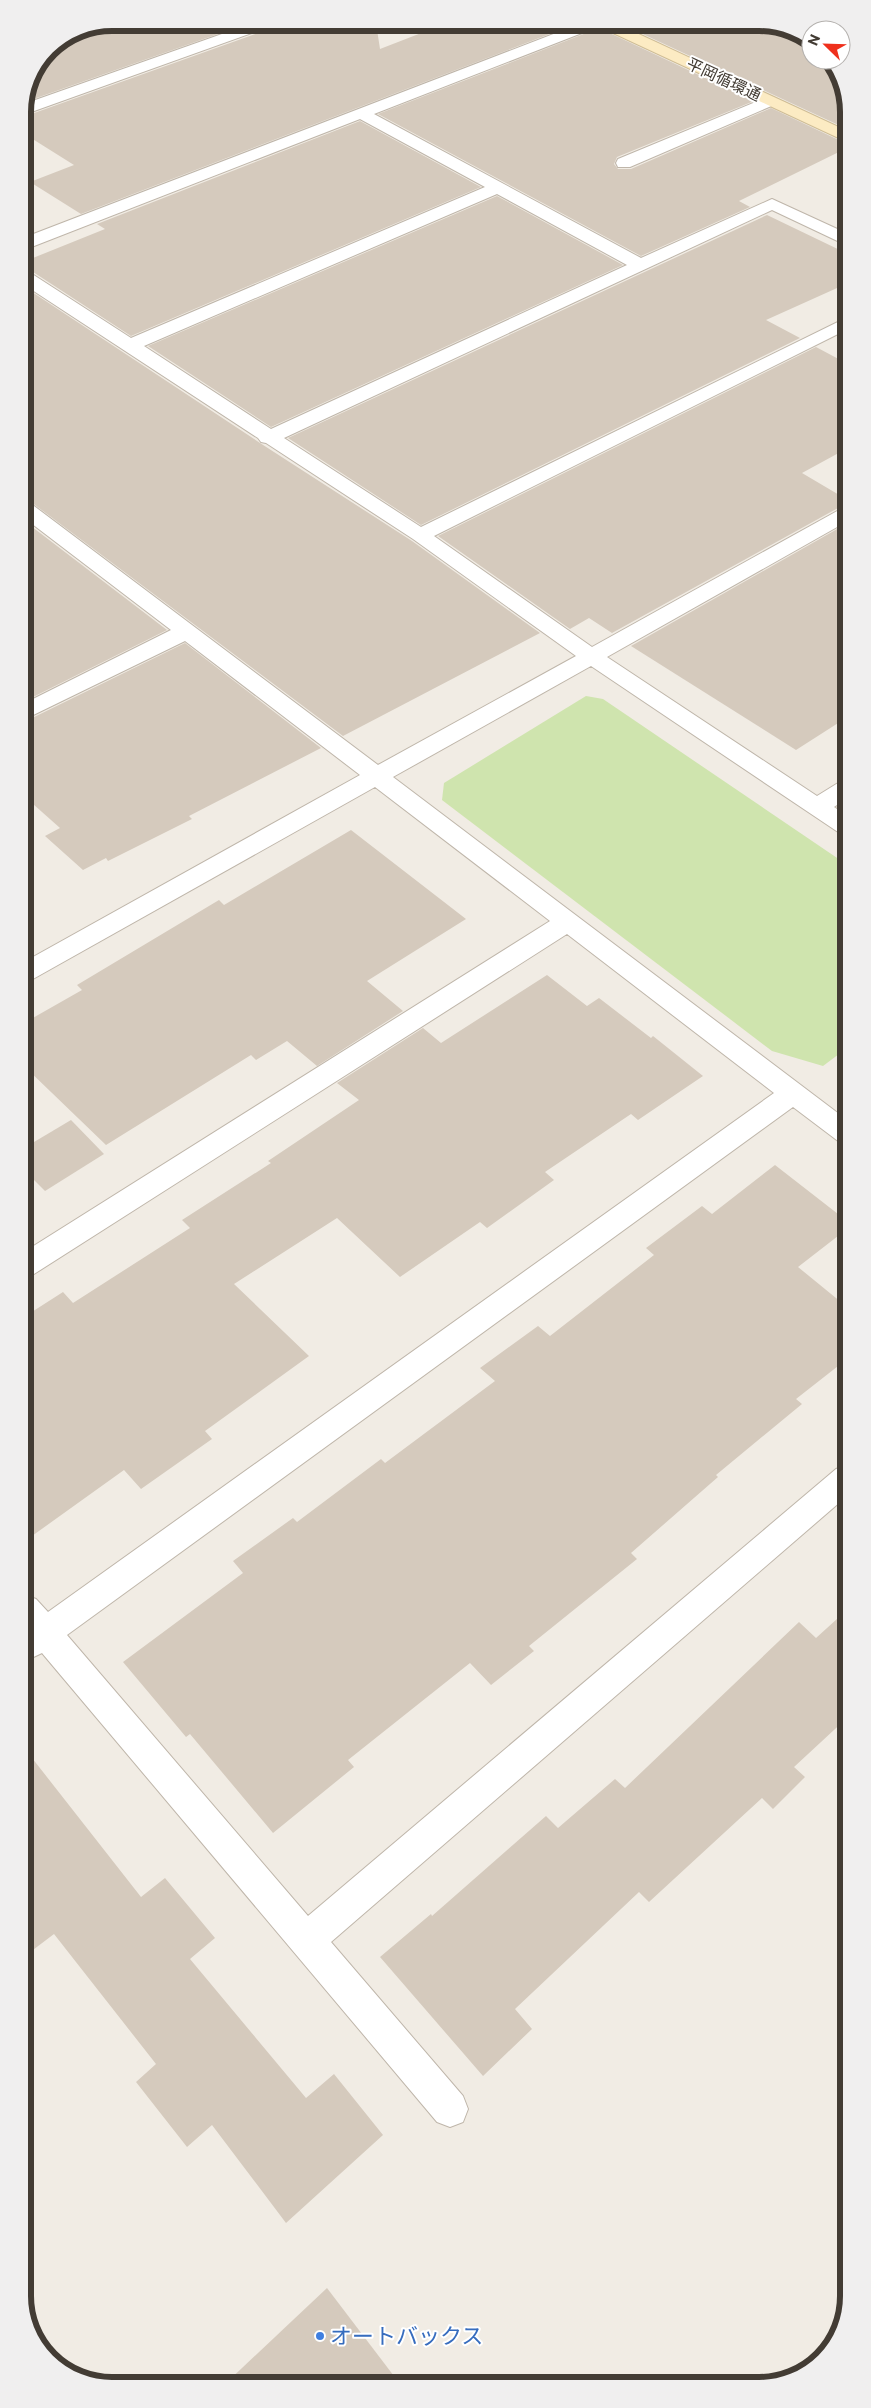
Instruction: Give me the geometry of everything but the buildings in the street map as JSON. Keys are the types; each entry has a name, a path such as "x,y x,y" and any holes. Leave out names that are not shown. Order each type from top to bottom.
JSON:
{"street":[{"path":"31,107 241,31"},
{"path":"31,241 574,31"},
{"name":"平岡循環通","path":"620,31 840,134"},
{"path":"624,163 770,101"},
{"path":"361,113 639,264"},
{"path":"129,346 499,188"},
{"path":"268,438 639,264 772,204 840,237"},
{"path":"31,281 420,536 592,657 840,822"},
{"path":"420,536 840,326"},
{"path":"31,512 566,922 840,1129"},
{"path":"31,969 840,517"},
{"path":"31,709 187,631"},
{"path":"817,807 840,792"},
{"path":"31,1262 566,922"},
{"path":"450,2109 306,1940 32,1630 793,1093"},
{"path":"306,1940 840,1484"}],"green space":[{"path":"586,696 603,699 840,860 840,1053 823,1066 772,1051 442,800 444,783"}],"place":[{"name":"オートバックス","path":"320,2336"}]}
